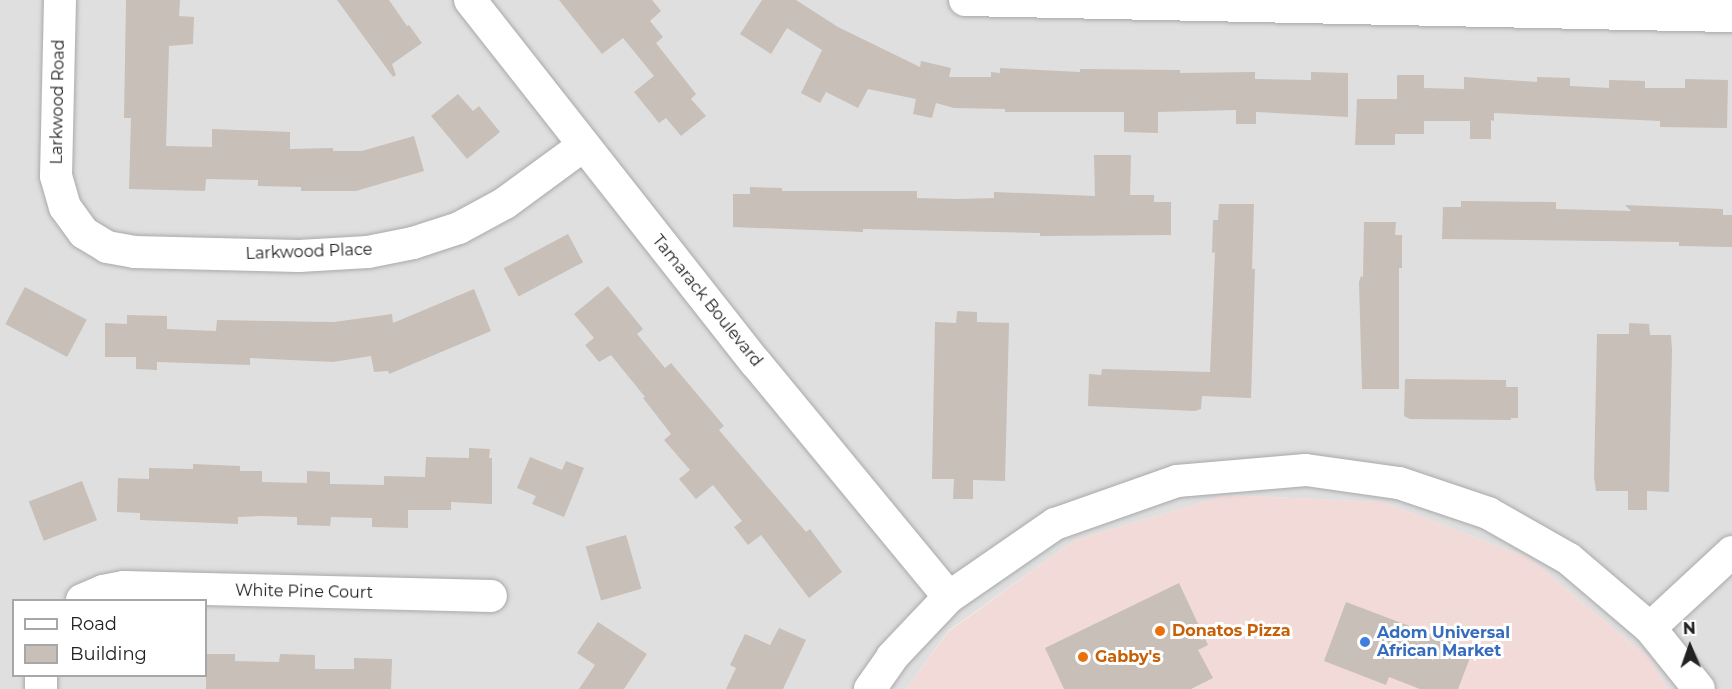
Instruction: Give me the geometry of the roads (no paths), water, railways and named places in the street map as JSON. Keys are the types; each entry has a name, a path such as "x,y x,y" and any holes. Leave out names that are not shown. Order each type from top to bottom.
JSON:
{"street":[{"name":"Larkwood Road","path":"60,0 56,176 65,207 84,233"},
{"name":"Tamarack Boulevard","path":"470,0 756,363 949,597"},
{"path":"965,0 1732,16"},
{"name":"Larkwood Place","path":"84,233 107,247 134,252 299,256 368,252 413,243 459,228 505,203 583,146"},
{"path":"870,689 892,657 949,597 1055,524 1177,481 1306,470 1399,483 1488,513 1569,559 1650,628 1699,689"},
{"path":"1650,628 1732,552"},
{"name":"White Pine Court","path":"84,599 104,591 124,587 491,596"}],"place":[{"name":"Donatos Pizza","path":"1160,631"},
{"name":"Adom Universal African Market","path":"1365,642"},
{"name":"Gabby's","path":"1083,657"}]}
